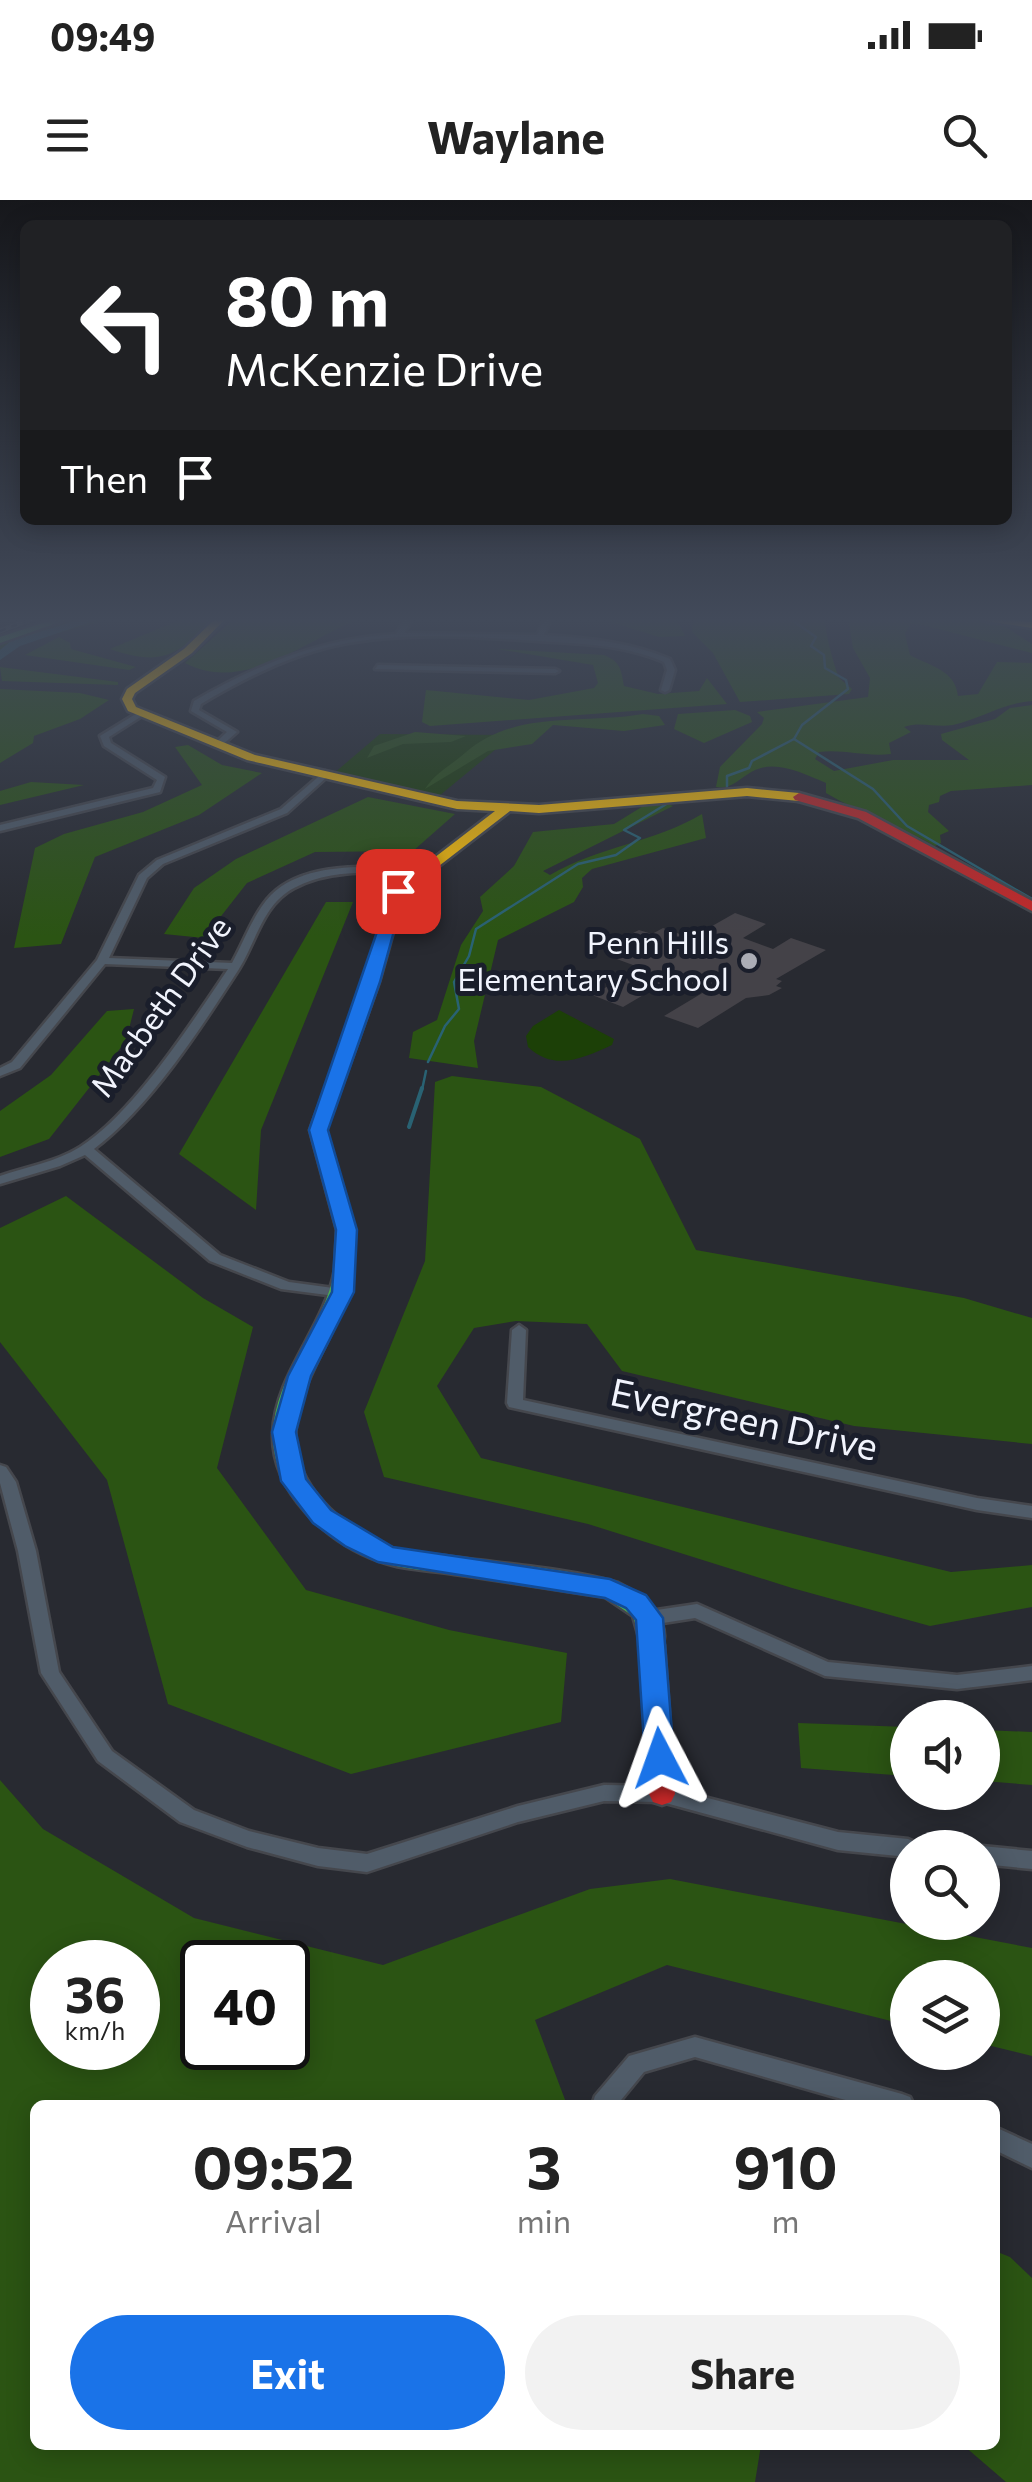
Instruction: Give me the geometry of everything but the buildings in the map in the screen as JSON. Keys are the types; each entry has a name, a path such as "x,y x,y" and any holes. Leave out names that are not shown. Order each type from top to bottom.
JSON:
{"street":[{"path":"0,828 157,790 162,779 108,744 104,736 122,724"},
{"path":"165,724 263,762 446,803 504,809 734,792 813,799 862,815 1032,906"},
{"path":"217,745 230,738 232,729 224,724"},
{"path":"0,1072 16,1065 102,961 144,878 160,862 258,825 284,811 325,774"},
{"path":"504,809 398,891 372,982 318,1130 346,1230 343,1292 299,1376 284,1432 294,1481 322,1516 354,1540 388,1556 610,1589 636,1602 650,1618 662,1794"},
{"name":"Macbeth Drive","path":"0,1180 86,1149 126,1114 236,966 270,901 289,886 322,875 366,870 424,871"},
{"path":"102,961 236,966"},
{"path":"86,1149 215,1258 286,1286 343,1292"},
{"name":"Evergreen Drive","path":"519,1330 515,1403 977,1504 1032,1512"},
{"path":"0,1472 8,1482 26,1552 50,1673 106,1756 187,1816 247,1839 367,1863 518,1814 604,1793 662,1794 838,1841 890,1846"},
{"path":"650,1618 697,1610 825,1669 958,1682 1032,1673"},
{"path":"1000,1857 1032,1860"},
{"path":"606,2100 637,2064 694,2047 884,2100"},
{"path":"1000,2140 1032,2156"}],"green space":[{"path":"0,724 65,724 34,736 33,743 0,763"},
{"path":"525,724 665,725 624,731 553,725 532,744 488,751 425,789 465,753 505,730"},
{"path":"675,724 746,724 704,743 674,729"},
{"path":"762,724 955,724 904,727 911,732 889,743 891,754 819,752 815,759 834,771 893,760 969,760 942,740 941,734 975,724 1032,724 1032,785 951,791 940,796 939,802 929,805 928,812 949,831 940,835 941,843 935,846 839,800 826,793 826,783 793,770 766,767 728,786 716,787 720,767"},
{"path":"415,732 466,736 451,742 403,744 367,758 374,746"},
{"path":"380,734 513,735 433,801 333,774"},
{"path":"188,745 222,765 262,773 199,815 95,857 61,944 14,948 35,848 64,834 143,812 202,785 175,747"},
{"path":"31,782 84,785 0,805 0,791"},
{"path":"368,797 455,814 413,851 315,852 247,883 204,938 164,934 194,888 236,859"},
{"path":"662,802 673,806 543,871 550,875 702,814 706,838 592,869 582,878 583,887 574,902 498,940 474,1041 478,1068 409,1058 413,1032 437,1020 461,945 483,911 480,897 514,866 533,832 614,824 645,805"},
{"path":"326,902 353,902 261,1130 256,1210 179,1154"},
{"path":"134,1009 126,1041 49,1139 0,1157 0,1111 51,1075 107,1011"},
{"path":"559,1010 614,1039 612,1045 569,1060 538,1055 528,1047 526,1036 533,1026"},
{"path":"452,1076 541,1087 640,1139 696,1250 964,1298 1032,1318 1032,1444 854,1426 622,1371 587,1324 516,1321 474,1328 437,1386 481,1458 951,1572 1032,1565 1032,1607 930,1626 792,1588 588,1524 384,1477 364,1412 425,1261 435,1082"},
{"path":"66,1196 203,1298 253,1327 217,1468 306,1590 449,1630 567,1653 561,1722 351,1774 168,1704 107,1480 0,1342 0,1228"},
{"path":"798,1723 890,1726 890,1775 801,1768"},
{"path":"1000,1731 1032,1732 1032,1785 1000,1782"},
{"path":"0,1780 43,1829 194,1918 282,1940 180,1940 180,2070 310,2070 310,1947 383,1965 590,1889 670,1879 890,1921 890,1940 990,1940 1032,1948 1032,2056 1000,2048 1000,1960 890,1960 890,2021 667,1965 535,2020 565,2100 30,2100 30,2450 760,2450 755,2482 0,2482"},
{"path":"1000,2253 1010,2257 1032,2278 1032,2482 1006,2482 969,2450 1000,2450"}],"waterway":[{"path":"794,739 803,724"},
{"path":"727,789 727,776 749,768 752,761 794,739"},
{"path":"794,739 873,789 907,826 1032,899"},
{"path":"428,1062 445,1026 459,1009 454,982 469,956 476,929 578,864 616,855 640,838 624,830 668,803"},
{"path":"422,1090 426,1071"},
{"path":"409,1127 422,1088"}],"traffic: fast":[{"path":"344,1269 334,1310 294,1389 284,1432 292,1473 315,1507 347,1535 392,1557 610,1589 642,1610 652,1645"}],"traffic: slow":[{"path":"170,724 251,758 457,805 539,809 747,792 799,797"},
{"path":"344,1269 346,1230 318,1130 372,982 398,891 505,809"}],"traffic: jam":[{"path":"799,797 862,815 1032,907"},
{"path":"652,1645 662,1794"}],"place":[{"name":"Penn Hills Elementary School","path":"749,961"}],"route":[{"path":"398,891 372,982 318,1130 346,1230 343,1292 299,1376 284,1432 294,1481 322,1516 354,1540 388,1556 610,1589 636,1602 650,1618 660,1758"}]}
